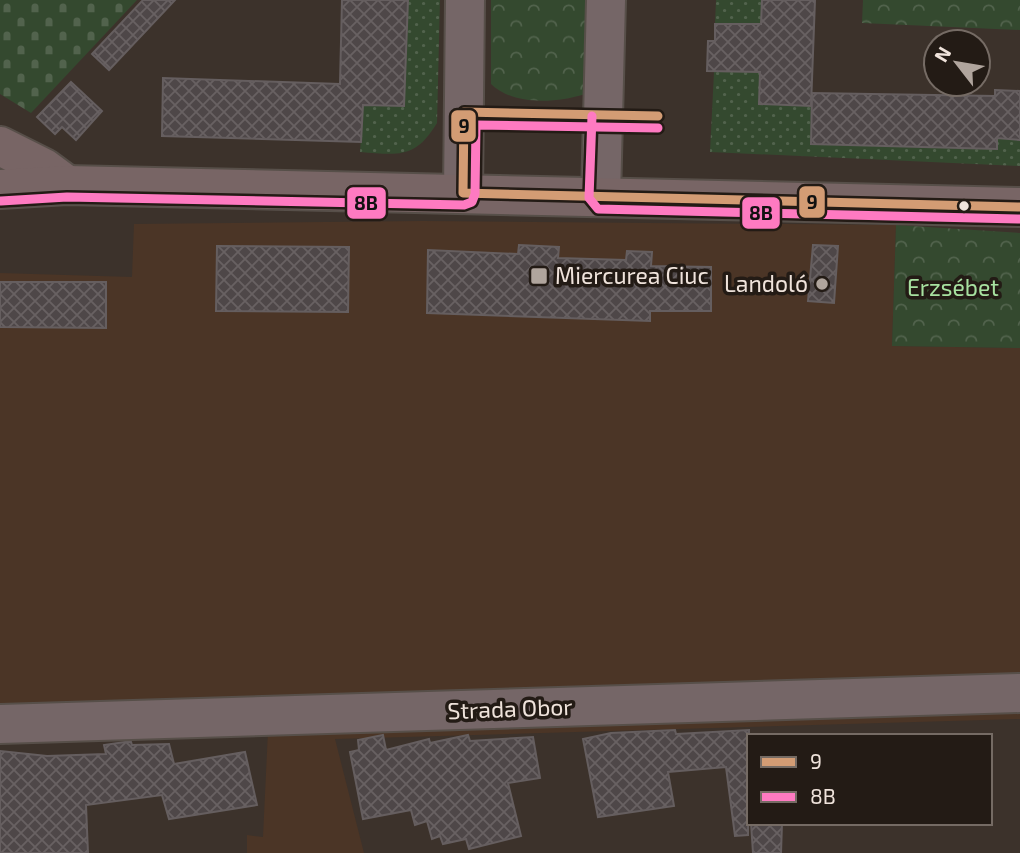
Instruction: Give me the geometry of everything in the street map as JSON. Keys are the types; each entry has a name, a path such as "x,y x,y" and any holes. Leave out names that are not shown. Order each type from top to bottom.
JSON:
{"main road":[{"path":"0,146 44,168 67,185"},
{"path":"0,189 67,185 1020,207"}],"street":[{"path":"463,193 465,0"},
{"path":"601,197 606,0"},
{"name":"Strada Obor","path":"0,724 1020,693"}],"shaded area":[{"path":"423,221 896,225 892,346 1020,348 1020,719 335,739 364,853 247,853 247,835 263,837 268,731 0,737 0,273 132,277 134,224"}],"green space":[{"path":"0,0 137,0 31,113 0,94"},
{"path":"408,0 440,0 437,123 429,135 413,149 396,154 360,152 363,105 404,106"},
{"path":"491,0 597,0 585,94 536,101 511,96 491,84"},
{"path":"716,0 762,0 759,104 811,106 811,144 996,149 997,138 1020,140 1020,166 710,152 714,72 731,71 715,24"},
{"path":"863,0 1020,0 1020,30 862,23"},
{"name":"Erzsébet","path":"896,225 1020,233 1020,348 892,346"}],"building":[{"path":"143,0 175,0 109,70 92,54"},
{"path":"342,0 408,0 404,106 363,105 361,142 162,136 163,78 340,84"},
{"path":"762,0 815,0 811,106 759,104 760,72 707,71 708,41 715,41 715,24 761,24"},
{"path":"71,82 102,111 76,140 62,127 55,134 37,117"},
{"path":"995,90 1020,91 1020,140 997,138 997,149 811,144 812,93 922,95 922,98 995,96"},
{"path":"519,245 559,247 558,258 626,260 627,251 652,252 651,266 711,267 711,311 650,311 650,321 427,313 428,250 518,254"},
{"name":"Landoló","path":"813,245 838,246 834,303 808,301"},
{"path":"217,246 349,247 348,312 216,311"},
{"path":"0,282 106,282 106,328 0,327"},
{"path":"675,730 676,734 749,730 748,835 735,836 726,767 668,772 674,806 598,817 583,739 611,733"},
{"path":"383,735 386,750 429,739 430,743 468,735 470,741 533,737 540,778 508,783 521,836 469,849 466,839 443,844 440,836 432,839 427,821 415,825 411,810 363,819 350,752 359,750 358,740"},
{"path":"131,742 132,745 169,744 174,764 245,752 257,805 169,819 162,795 86,805 88,853 0,853 0,751 47,756 106,754 104,745"},
{"path":"751,825 782,825 781,853 753,853"}],"transit line":[{"name":"9","path":"658,116 464,112 463,193 1020,207"},
{"name":"8B","path":"592,116 589,198 598,209 1020,219"},
{"name":"8B","path":"1,201 67,197 464,205 472,202 475,194 476,125 658,128"}],"place":[{"name":"Miercurea Ciuc","path":"539,276"},
{"name":"Landoló","path":"822,284"}]}
